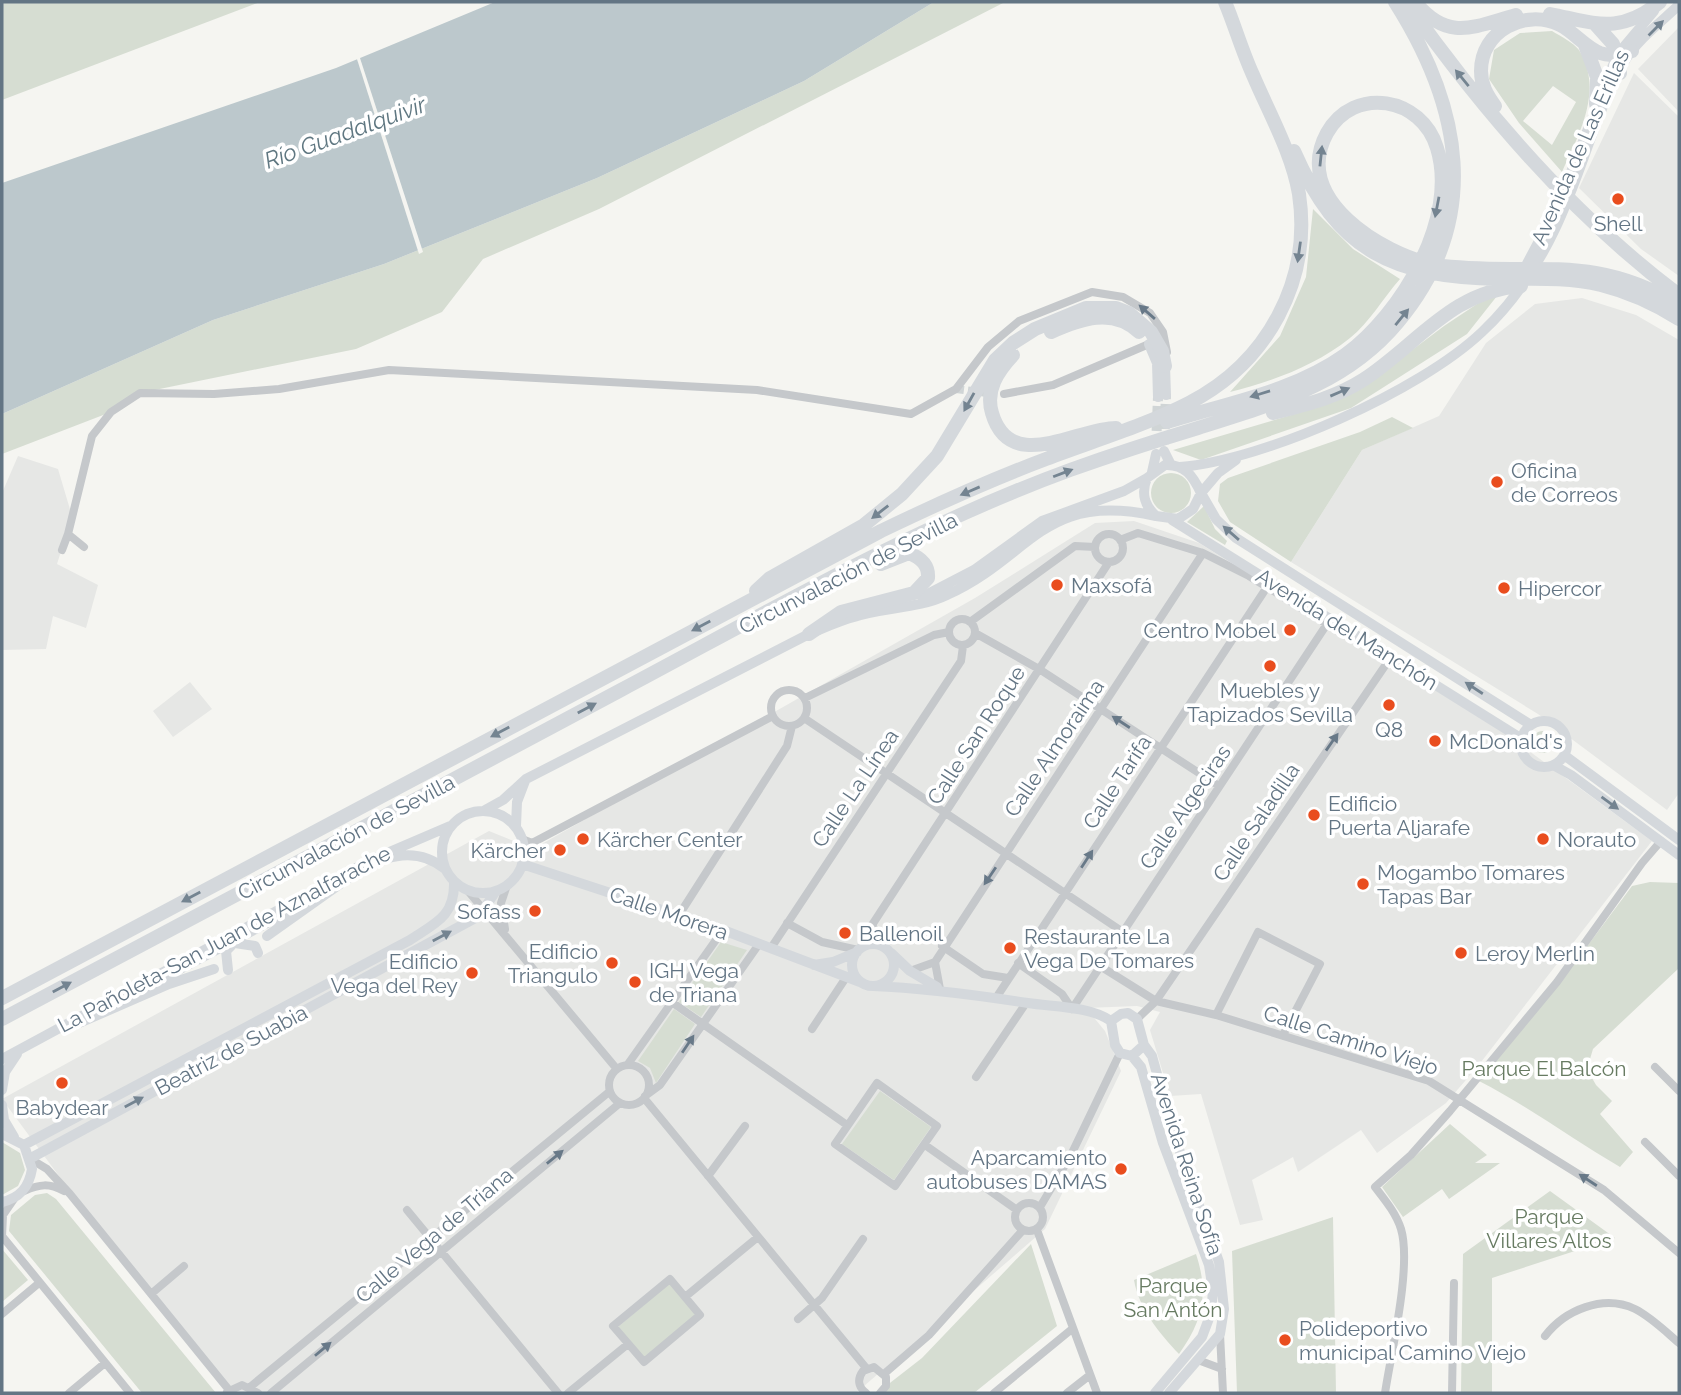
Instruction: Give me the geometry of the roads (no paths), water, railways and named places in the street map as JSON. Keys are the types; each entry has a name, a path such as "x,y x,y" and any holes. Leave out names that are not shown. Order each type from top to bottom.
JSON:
{"highway":[{"name":"Circunvalación de Sevilla","path":"2,998 745,602 910,517 1190,403 1220,385 1244,364 1268,337 1284,307 1296,273 1302,221 1302,182 1234,32 1233,20 1225,2"},
{"name":"Circunvalación de Sevilla","path":"2,1019 888,550 991,502 1065,472 1313,388 1352,366 1383,338 1414,302 1439,251 1452,194 1454,151 1438,81 1395,2"},
{"path":"1406,2 1464,80 1539,166 1628,254 1679,295"},
{"path":"1415,2 1432,19 1452,29 1542,20 1560,25 1601,53 1617,55 1632,51"},
{"path":"1539,166 1531,150 1495,107 1482,83 1484,53 1498,25 1533,12 1596,25 1623,23 1662,2"},
{"path":"1596,25 1609,37 1617,55 1620,73"},
{"path":"1582,41 1594,65 1596,104"},
{"path":"1107,436 1133,433 1294,383 1344,356 1389,313 1413,276 1434,225 1440,192 1440,157 1426,125 1408,110 1384,102 1358,106 1342,115 1325,138 1320,157 1321,176 1331,199 1348,220 1404,262"},
{"path":"1302,182 1345,230 1373,251 1404,262 1448,272 1502,279 1605,279 1679,319"},
{"path":"1203,426 1223,425 1310,403 1349,389 1376,372 1451,309 1502,279 1577,269 1657,292 1679,305"},
{"path":"1129,427 1100,428 1058,443 1030,445 1011,440 1002,432 992,414 988,381 1003,352 1023,336 1067,315 1102,307 1116,308 1140,321 1158,342 1165,366"},
{"path":"745,602 770,578 842,539 884,509 937,456 988,381 1023,347 1056,330 1093,317 1127,323 1149,344"},
{"path":"774,610 821,595 902,554 916,556 927,567 925,584 914,593 841,612 809,634"}],"main road":[{"name":"Avenida de Las Erillas","path":"1481,332 1525,268 1558,205 1617,55 1662,2"},
{"name":"Avenida de Las Erillas","path":"1201,493 1218,473 1241,457 1386,396 1454,354 1481,332 1526,280 1555,230 1620,73 1632,51 1679,5"},
{"path":"1149,344 1157,363 1162,396 1165,366"},
{"path":"485,810 505,817 516,827 522,839 522,864 507,886 482,894 468,891 454,882 445,869 441,847 450,826 462,816 485,810 503,800 526,779 809,634 854,617 933,600 964,586 1030,537 1076,514 1112,509 1172,520 1189,513 1201,493 1193,476 1160,452 1143,494 1145,503 1156,516"},
{"name":"Avenida de Las Erillas","path":"1176,466 1241,457"},
{"path":"904,606 951,584 1049,517 1124,491 1150,475 1176,466"},
{"name":"Avenida del Manchón","path":"1201,493 1216,519 1236,538 1531,725"},
{"name":"Avenida del Manchón","path":"1172,520 1389,660 1522,739"},
{"path":"1546,722 1561,730 1566,742 1564,755 1553,765 1542,767 1530,762 1522,751 1522,739 1531,725 1546,722"},
{"path":"1564,755 1679,840"},
{"path":"1553,765 1679,855"},
{"path":"516,827 517,802 526,779"},
{"name":"La Pañoleta-San Juan de Aznalfarache","path":"2,1059 373,859 450,826"},
{"name":"La Pañoleta-San Juan de Aznalfarache","path":"2,1059 17,1054 234,943 378,861 410,854 435,860 445,869"},
{"name":"Calle Morera","path":"522,864 723,930 814,964 845,979 860,982"},
{"path":"267,936 356,873"},
{"name":"Beatriz de Suabia","path":"19,1141 410,940 442,918 454,900 454,882"},
{"path":"484,911 496,891"},
{"path":"228,970 226,951 277,910"},
{"name":"Beatriz de Suabia","path":"31,1159 484,911"},
{"path":"154,975 171,971 223,944 245,942 255,946 258,953"},
{"path":"814,964 840,960 870,944 886,949 911,971 940,989"},
{"path":"873,986 884,983 892,975 894,964 886,949"},
{"path":"858,950 852,968 860,982 873,986 940,989 1104,1016 1111,1021 1120,1054 1132,1056 1144,1045"},
{"path":"45,1038 169,984 214,969"},
{"path":"1111,1021 1128,1013 1137,1019"},
{"name":"Avenida Reina Sofía","path":"1137,1019 1144,1045 1152,1056 1174,1135 1219,1262 1224,1309 1220,1334"},
{"path":"2,1090 5,1072 17,1054"},
{"name":"Avenida Reina Sofía","path":"1132,1056 1141,1067 1163,1143 1209,1265 1213,1291 1211,1313 1194,1357 1170,1393"},
{"path":"2,1104 4,1119 31,1159 30,1181 24,1191 15,1198 2,1202"},
{"path":"2,1134 19,1141"},
{"path":"1211,1313 1213,1327 1220,1334"},
{"path":"1194,1357 1210,1335 1220,1334"},
{"name":"Avenida Reina Sofía","path":"1155,1393 1194,1357"}],"street":[{"path":"62,550 92,436 111,412 140,393 214,394 279,389 389,370 757,390 911,414 956,389 988,346 1019,321 1092,292 1123,297 1150,313 1165,341 1165,366"},
{"path":"1004,394 1053,385 1149,344"},
{"path":"1120,540 1121,556 1109,562 1100,559 1095,547 1099,539 1107,535 1120,540 1138,533 1203,553 1267,587"},
{"path":"68,534 84,547"},
{"path":"1202,539 1203,553"},
{"path":"805,698 934,635 949,632 956,621 970,622 1075,546 1095,547"},
{"name":"Calle Almoraima","path":"934,962 942,946 1203,553"},
{"name":"Calle San Roque","path":"858,950 1109,562"},
{"name":"Calle Algeciras","path":"1072,1009 1327,624 1267,587"},
{"name":"Calle Tarifa","path":"996,998 1267,587"},
{"path":"970,622 975,633 1040,668 1219,786"},
{"path":"949,632 955,643 963,646 971,642 975,633"},
{"name":"Calle La Línea","path":"771,948 961,661 963,646"},
{"name":"Calle Saladilla","path":"1156,1001 1389,660"},
{"path":"679,915 787,746 792,726 804,718 808,709 805,698 792,689 781,691 773,699 773,716 781,724 792,726"},
{"path":"522,839 533,843 773,716"},
{"path":"804,718 948,812 1123,932"},
{"path":"1385,1393 1402,1274 1401,1230 1388,1203 1375,1187 1411,1155 1557,982 1642,863 1661,841"},
{"path":"507,886 501,903 502,920 508,935"},
{"path":"468,891 508,935 616,1068"},
{"path":"787,923 822,942 858,950"},
{"path":"872,925 886,949"},
{"path":"723,930 628,1064 616,1068 609,1079 609,1092 620,1103 633,1105 660,1085 759,944"},
{"path":"1216,1015 1258,932 1320,964 1283,1035"},
{"path":"942,946 983,974 1008,978"},
{"path":"911,971 934,962 940,989"},
{"path":"1018,963 1062,994 1072,1009"},
{"name":"Calle Camino Viejo","path":"1100,965 1156,1001 1216,1015 1429,1080 1604,1190 1679,1253"},
{"path":"812,1029 845,979"},
{"path":"1137,1019 1156,1001"},
{"path":"673,1003 847,1125"},
{"path":"976,1077 1026,1003"},
{"path":"1040,1208 1071,1155 1120,1054"},
{"path":"628,1064 640,1068 647,1077 645,1097 867,1369"},
{"path":"1655,1066 1679,1091"},
{"path":"877,1083 937,1126 895,1186 835,1144 847,1125 877,1083"},
{"name":"Calle Vega de Triana","path":"254,1390 609,1092"},
{"name":"Calle Vega de Triana","path":"271,1393 620,1103"},
{"path":"708,1176 745,1126"},
{"path":"1645,1142 1679,1176"},
{"path":"925,1145 1017,1210"},
{"path":"31,1159 47,1169 70,1194 228,1392 237,1386 254,1390"},
{"path":"24,1191 39,1184 52,1185 70,1194"},
{"path":"15,1198 3,1214 2,1237 130,1393"},
{"path":"1017,1210 1028,1203 1040,1208 1044,1217 1037,1230 1097,1393"},
{"path":"407,1210 558,1393"},
{"path":"1017,1210 1016,1224 1023,1230 1037,1230"},
{"path":"885,1373 929,1335 1023,1230"},
{"path":"685,1297 758,1237"},
{"path":"798,1319 815,1305 863,1239"},
{"path":"151,1294 184,1266"},
{"path":"670,1279 685,1297 700,1315 644,1362 613,1326 670,1279"},
{"path":"2,1314 39,1283"},
{"path":"1452,1393 1454,1283"},
{"path":"1545,1336 1560,1319 1574,1312 1611,1304 1625,1305 1638,1311 1679,1343"},
{"path":"994,1393 1072,1329"},
{"path":"1220,1334 1223,1393"},
{"path":"568,1393 628,1344"},
{"path":"1194,1357 1222,1369"},
{"path":"69,1393 105,1363"},
{"path":"862,1392 860,1378 867,1369 874,1367 885,1373"},
{"path":"880,1393 887,1386 885,1373"},
{"path":"1068,1393 1090,1375"}],"water":[{"name":"Río Guadalquivir","path":"495,2 934,2 804,81 597,178 384,264 213,320 2,414 2,183 336,68"}],"tunnel":[{"path":"956,389 995,394"},
{"path":"1164,444 1166,395"},
{"path":"1156,446 1158,397"}],"place":[{"name":"Shell","path":"1618,199"},
{"name":"Oficina de Correos","path":"1497,482"},
{"name":"Maxsofá","path":"1057,585"},
{"name":"Hipercor","path":"1504,588"},
{"name":"Centro Mobel","path":"1290,630"},
{"name":"Muebles y Tapizados Sevilla","path":"1270,666"},
{"name":"Q8","path":"1389,705"},
{"name":"McDonald's","path":"1435,741"},
{"name":"Edificio Puerta Aljarafe","path":"1314,815"},
{"name":"Kärcher Center","path":"583,839"},
{"name":"Norauto","path":"1543,839"},
{"name":"Kärcher","path":"560,850"},
{"name":"Mogambo Tomares Tapas Bar","path":"1363,884"},
{"name":"Sofass","path":"535,911"},
{"name":"Ballenoil","path":"845,933"},
{"name":"Restaurante La Vega De Tomares","path":"1010,948"},
{"name":"Leroy Merlin","path":"1461,953"},
{"name":"Edificio Triangulo","path":"612,963"},
{"name":"Edificio Vega del Rey","path":"472,973"},
{"name":"IGH Vega de Triana","path":"635,982"},
{"name":"Babydear","path":"62,1083"},
{"name":"Aparcamiento autobuses DAMAS","path":"1121,1169"},
{"name":"Polideportivo municipal Camino Viejo","path":"1285,1340"}],"park label":[{"name":"Parque El Balcón","path":"1544,1068"},
{"name":"Parque Villares Altos","path":"1549,1228"},
{"name":"Parque San Antón","path":"1173,1297"}]}
